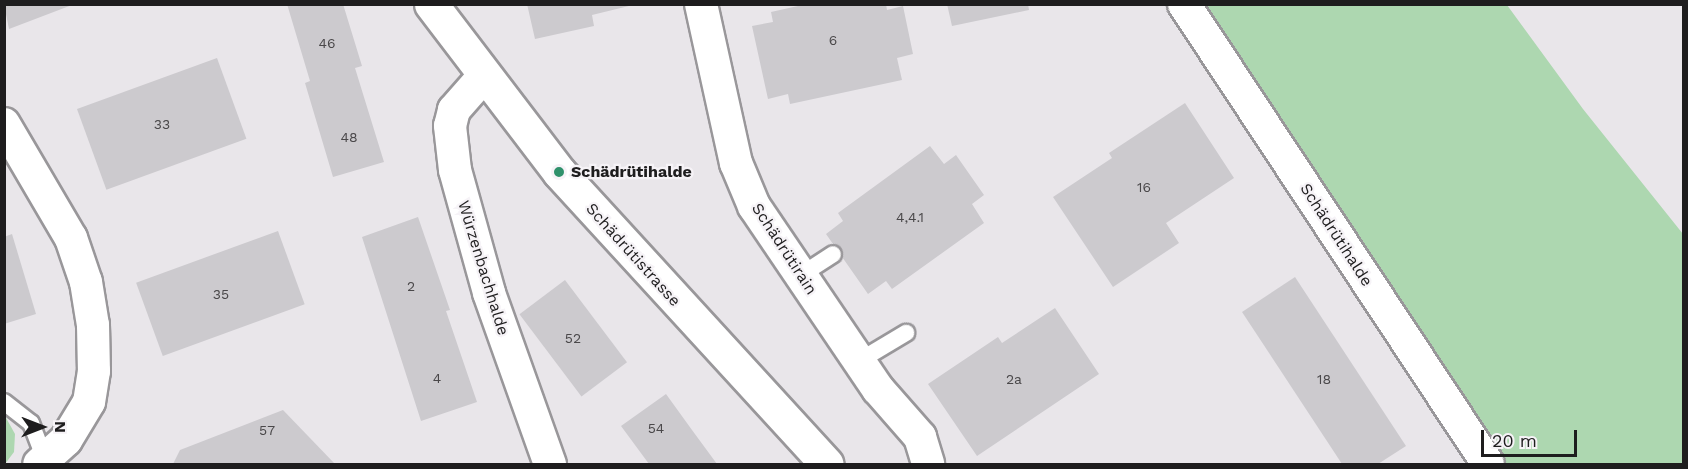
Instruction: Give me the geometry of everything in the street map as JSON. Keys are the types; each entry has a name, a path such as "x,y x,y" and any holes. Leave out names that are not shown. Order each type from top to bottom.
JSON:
{"main road":[{"name":"Schädrütistrasse","path":"431,4 483,77 603,224 827,465"}],"street":[{"name":"Schädrütirain","path":"701,4 736,163 754,207 859,361 920,437 928,465"},
{"name":"Schädrütihalde","path":"1184,4 1488,465"},
{"name":"Würzenbachhalde","path":"483,77 454,111 450,126 453,159 489,293 550,465"},
{"path":"7,135 71,238 86,282 93,325 94,371 89,402 66,440 42,462"}],"lane":[{"path":"801,275 833,254"},
{"path":"859,361 906,333"},
{"path":"4,402 31,423 42,462"}],"green space":[{"path":"1203,5 1507,5 1583,109 1683,234 1683,464 1505,464"},
{"path":"5,416 15,434 14,452 5,464"}],"building":[{"path":"4,4 72,4 72,5 9,29"},
{"path":"287,4 343,4 362,66 355,68 384,162 333,177 305,83 310,81"},
{"path":"527,4 633,5 592,15 594,26 535,39"},
{"path":"807,4 886,4 887,10 903,6 913,54 897,58 902,80 790,104 788,94 768,99 752,26 773,22 771,12"},
{"path":"947,4 1028,4 1029,10 952,26"},
{"path":"217,58 246,139 106,190 77,109"},
{"path":"1185,103 1234,178 1166,223 1179,243 1113,287 1053,197 1112,158 1109,153"},
{"path":"930,146 944,164 956,155 984,195 972,204 984,223 892,289 886,281 868,294 826,234 843,221 838,213"},
{"path":"418,217 450,310 446,311 477,402 421,421 362,237"},
{"path":"278,231 305,304 163,356 136,283"},
{"path":"12,234 36,314 4,324 4,237"},
{"path":"1295,277 1406,446 1378,464 1342,464 1242,312"},
{"path":"565,280 627,362 581,397 519,314"},
{"path":"1055,308 1099,374 977,456 928,384 998,337 1002,343"},
{"path":"666,394 717,464 649,464 621,426"},
{"path":"283,410 335,464 173,464 180,450"}],"place":[{"name":"Schädrütihalde","path":"559,172"}]}
